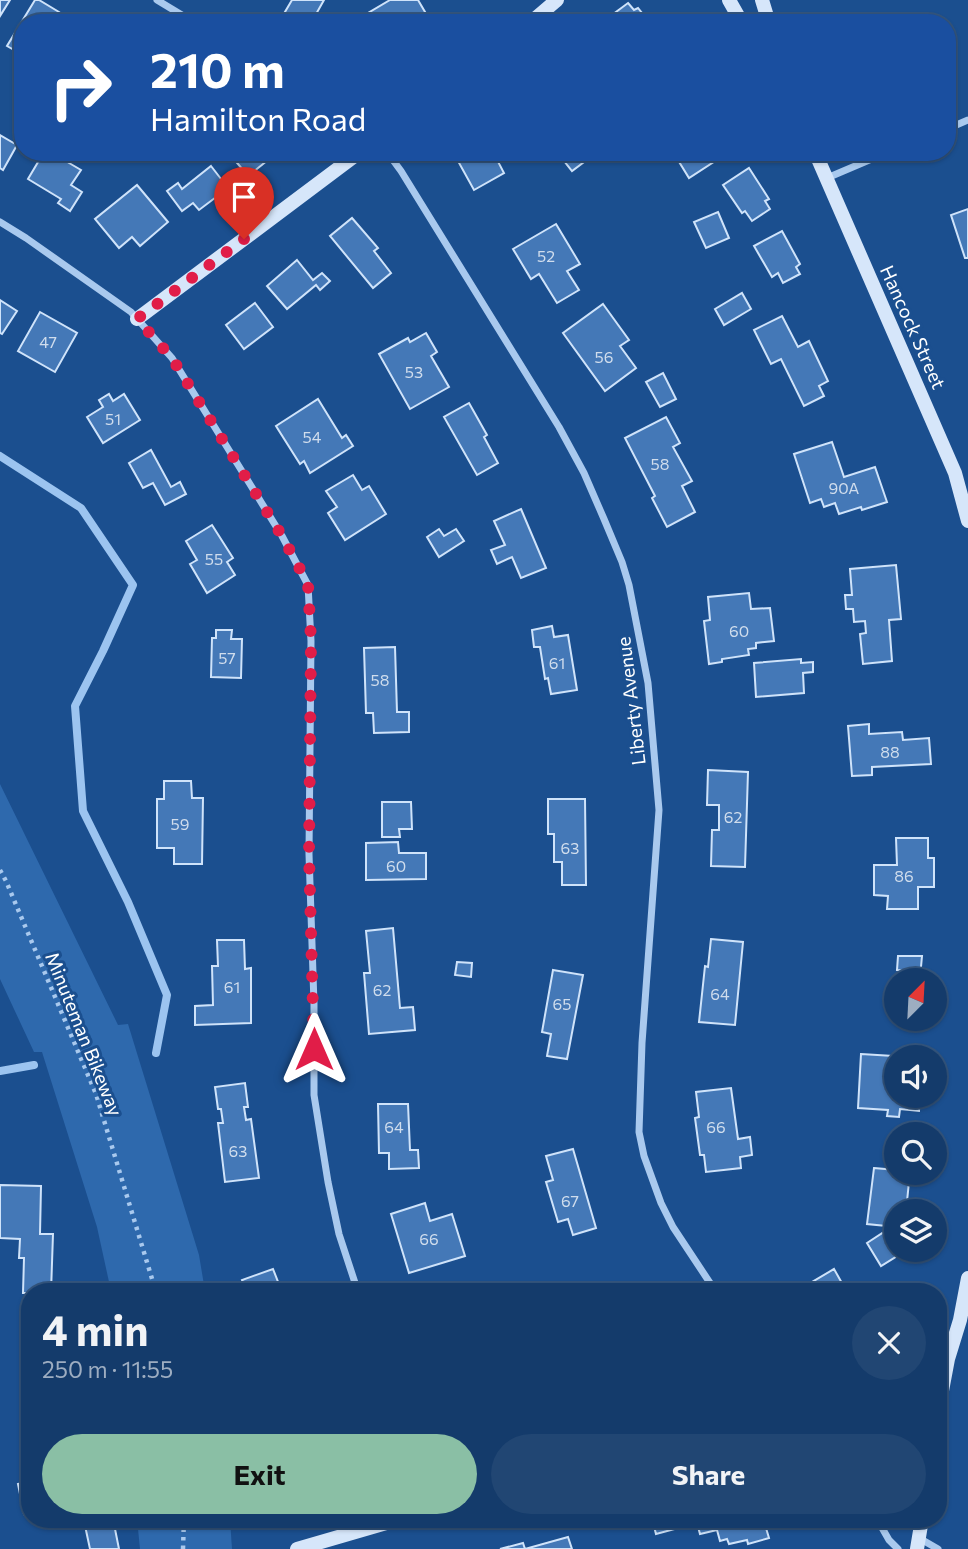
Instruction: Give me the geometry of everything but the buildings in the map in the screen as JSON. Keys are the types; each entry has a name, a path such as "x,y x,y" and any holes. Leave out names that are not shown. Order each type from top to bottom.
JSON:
{"main road":[{"path":"541,14 557,0"},
{"path":"137,319 348,161"},
{"name":"Hancock Street","path":"820,161 962,471 968,521"},
{"path":"947,1351 960,1320 968,1278"},
{"path":"297,1549 369,1528"}],"street":[{"path":"157,0 180,14"},
{"name":"Liberty Avenue","path":"394,161 559,427 584,473 629,585 648,683 659,810 642,1043 639,1132 644,1156 667,1215 710,1283"},
{"path":"827,178 867,161"},
{"path":"0,222 131,312 172,358 282,536 308,584 311,640 309,854 314,1095 336,1221 355,1283"},
{"path":"882,1528 898,1549"},
{"path":"918,1543 938,1549"}],"path":[{"name":"Minuteman Bikeway","path":"0,870 96,1094 153,1283"},
{"path":"183,1549 184,1528"}],"shaded area":[{"path":"0,784 118,1025 128,1024 199,1255 204,1283 109,1283 97,1227 42,1052 34,1052 0,979"},
{"path":"138,1528 231,1528 232,1549 140,1549"}],"waterway":[{"path":"0,456 81,508 133,585 75,706 83,811 128,902 167,995 156,1053"},
{"path":"0,1071 34,1065"}],"route":[{"path":"244,239 137,319 172,358 282,536 308,584 311,640 309,854 314,1049"}]}
